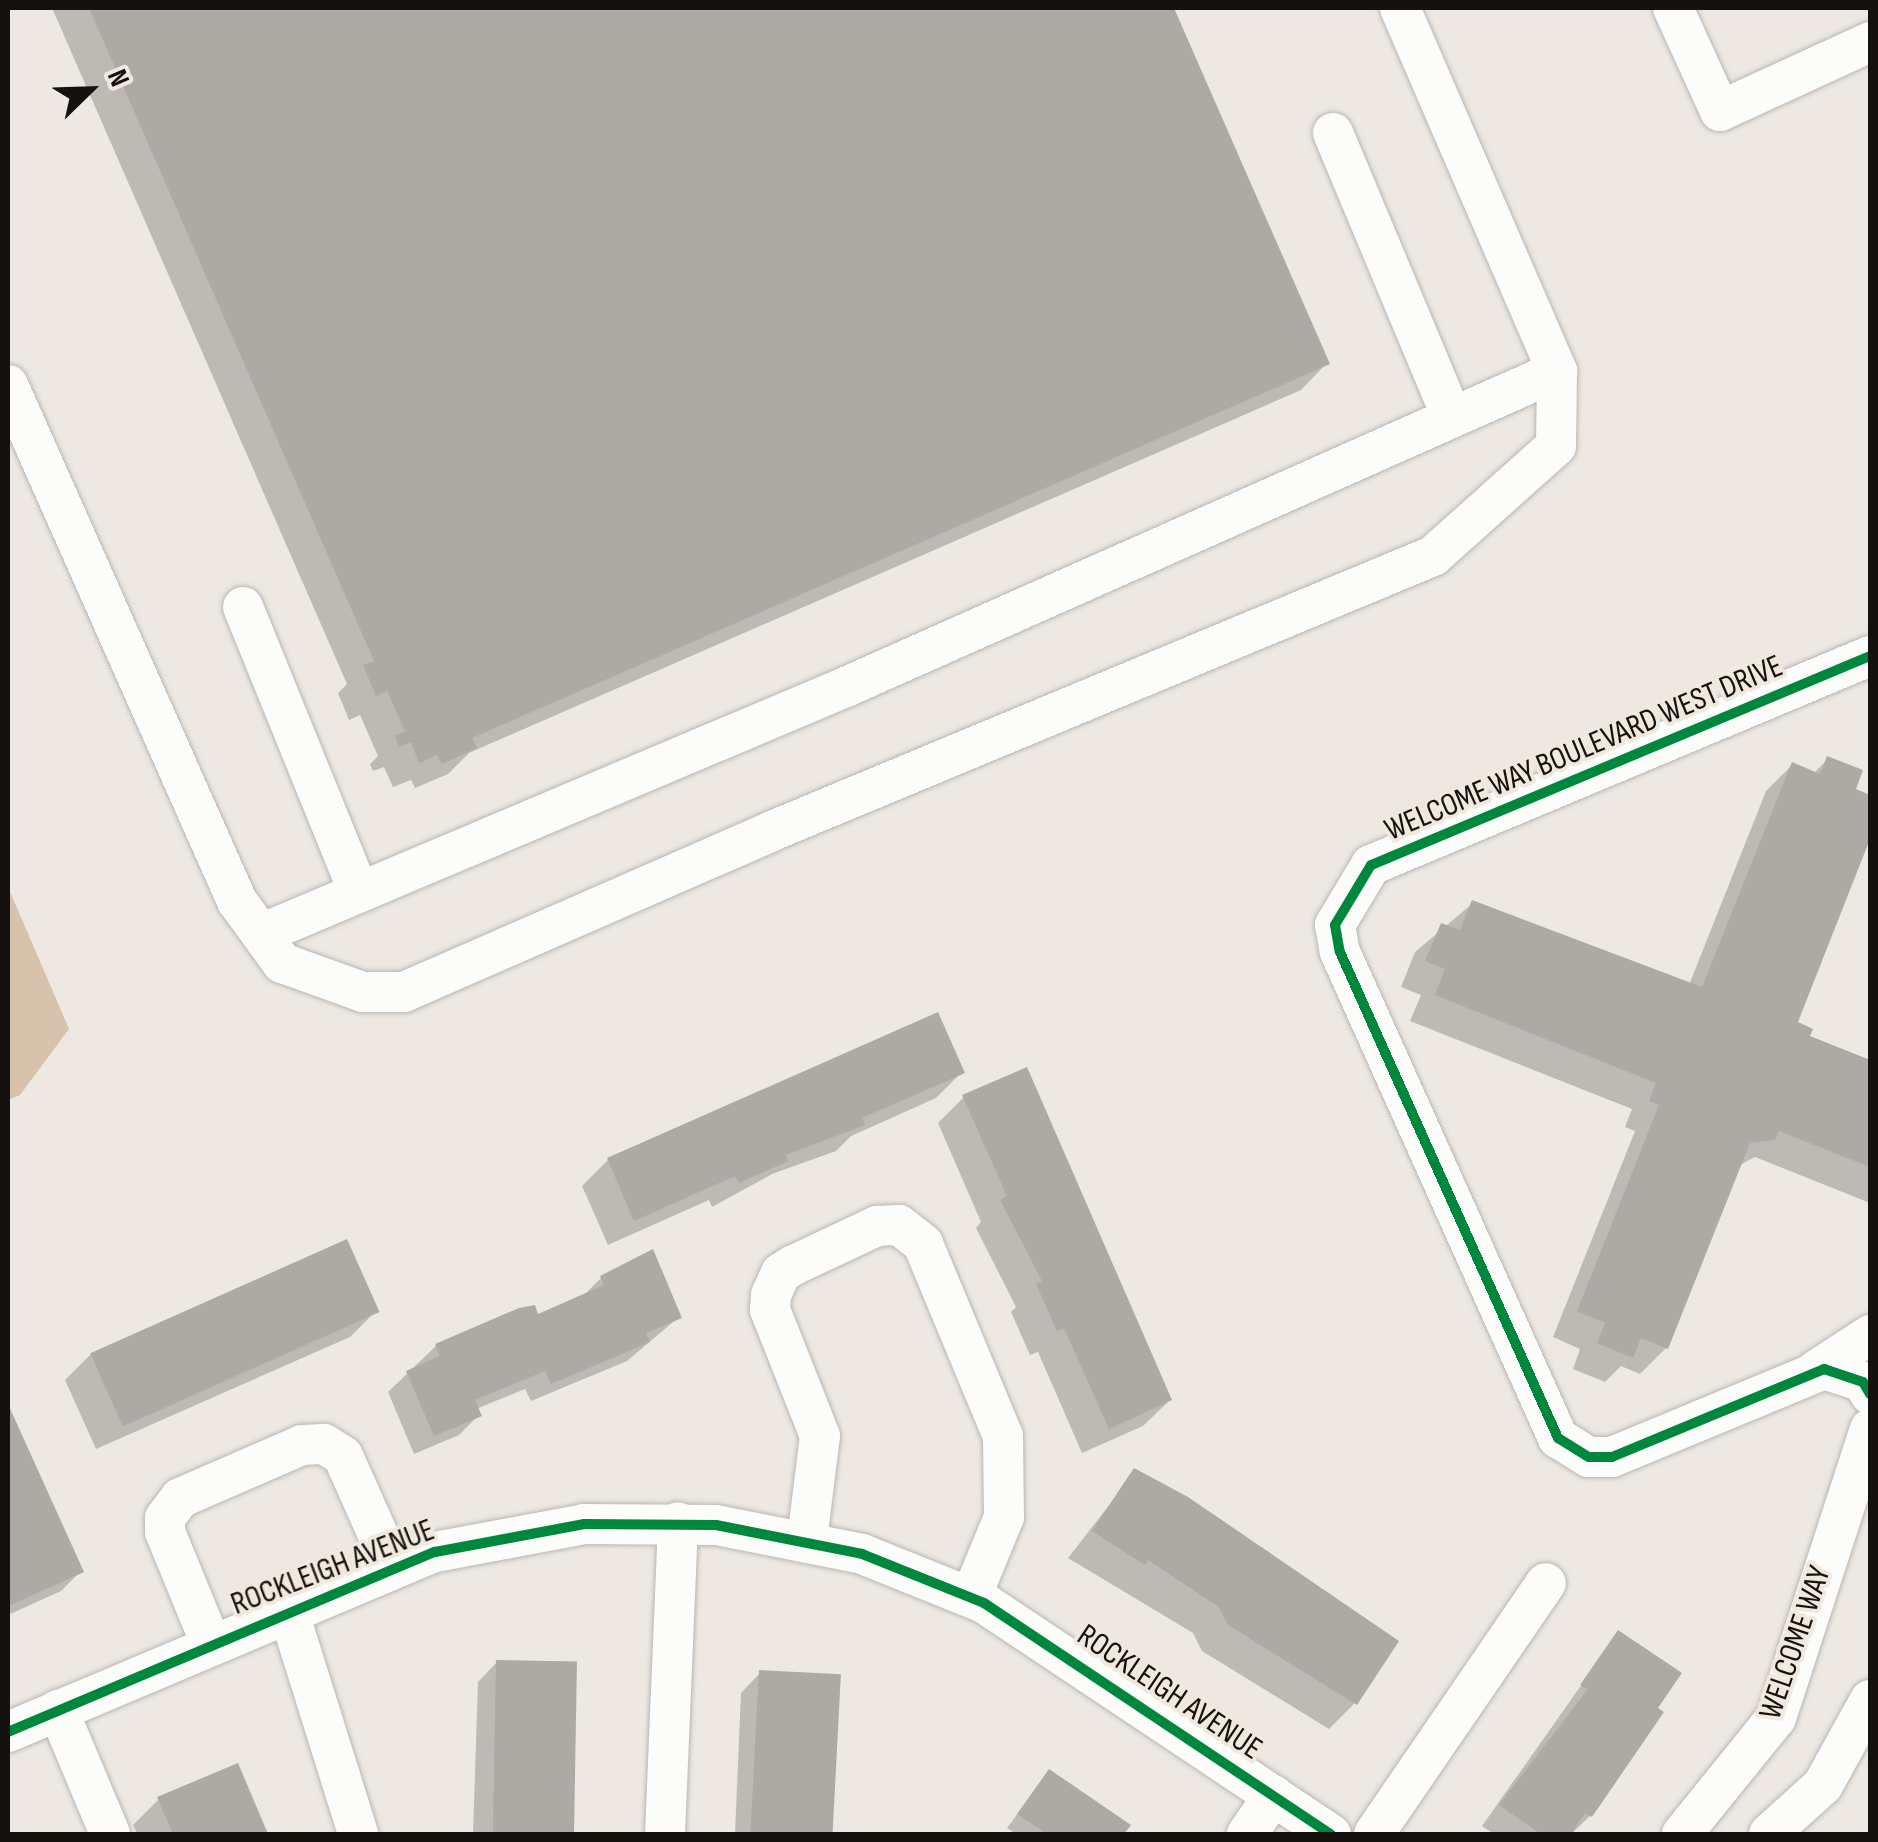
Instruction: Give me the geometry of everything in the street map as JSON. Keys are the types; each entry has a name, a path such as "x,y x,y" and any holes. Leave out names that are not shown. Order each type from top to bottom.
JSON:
{"street":[{"path":"8,385 237,901 282,963 362,992 404,992 772,830 1433,556 1556,446 1557,370 1400,8"},
{"path":"1674,8 1720,110 1870,42"},
{"path":"1333,133 1452,417"},
{"path":"260,934 848,686 1557,370"},
{"path":"244,606 360,892"},
{"name":"WELCOME WAY BOULEVARD WEST DRIVE","path":"1815,1371 1624,1454 1581,1454 1551,1430 1340,952 1337,914 1371,865 1870,656"},
{"path":"807,1540 820,1436 770,1310 771,1295 781,1273 794,1264 877,1226 899,1225 924,1244 1003,1436 1004,1517 971,1597"},
{"path":"1815,1371 1870,1335"},
{"path":"1815,1371 1850,1376 1870,1394"},
{"name":"WELCOME WAY","path":"1682,1834 1776,1718 1870,1429"},
{"path":"210,1644 165,1532 165,1518 186,1495 302,1445 324,1444 342,1456 392,1566"},
{"path":"665,1834 678,1522"},
{"name":"ROCKLEIGH AVENUE","path":"8,1732 392,1566 546,1528 678,1522 807,1540 915,1572 971,1597 1049,1640 1331,1834"},
{"path":"1374,1834 1546,1583"},
{"path":"288,1610 358,1834"},
{"path":"1770,1834 1823,1784 1870,1700"},
{"path":"58,1710 110,1834"},
{"path":"1247,1834 1274,1795"}],"shaded area":[{"path":"8,887 69,1029 20,1095 8,1100"}],"building":[{"path":"89,8 1174,8 1330,364 472,738 477,748 442,764 437,755 419,763 411,742 399,747 395,736 405,731 387,691 376,696 363,665 374,661"},
{"path":"1827,756 1863,770 1856,789 1870,795 1870,839 1798,1022 1813,1029 1810,1036 1870,1060 1870,1167 1779,1131 1775,1140 1750,1143 1668,1349 1641,1338 1633,1358 1597,1343 1605,1323 1577,1311 1659,1105 1649,1101 1656,1083 1435,995 1445,969 1425,961 1441,923 1460,930 1472,900 1702,987 1792,762 1820,774"},
{"path":"938,1012 965,1073 862,1118 865,1125 786,1155 788,1161 739,1183 735,1176 634,1221 607,1158"},
{"path":"1027,1067 1172,1400 1109,1429 1064,1328 1057,1331 1036,1284 1042,1281 1000,1200 1007,1196 962,1095"},
{"path":"347,1239 380,1312 123,1426 90,1353"},
{"path":"653,1249 682,1318 646,1333 650,1342 551,1384 545,1371 475,1400 482,1416 434,1436 406,1371 440,1356 435,1344 519,1308 535,1305 538,1314 604,1285 600,1276"},
{"path":"8,1404 84,1572 8,1606"},
{"path":"1134,1468 1188,1497 1399,1641 1357,1705 1228,1625 1219,1607 1148,1560 1145,1565 1092,1531"},
{"path":"1618,1630 1682,1673 1658,1708 1664,1712 1592,1817 1585,1813 1571,1834 1541,1834 1499,1805 1588,1689 1580,1685"},
{"path":"496,1660 577,1661 574,1834 493,1834"},
{"path":"759,1670 841,1674 833,1834 750,1834"},
{"path":"238,1763 268,1834 173,1834 157,1797"},
{"path":"1049,1769 1131,1825 1124,1834 1047,1834 1017,1814"}],"cycle path":[{"path":"1870,656 1371,865 1335,925 1340,952 1558,1438 1589,1457 1612,1457 1824,1369 1863,1382 1870,1394"},
{"path":"8,1732 435,1552 584,1524 716,1525 862,1554 984,1603 1331,1834"}]}
